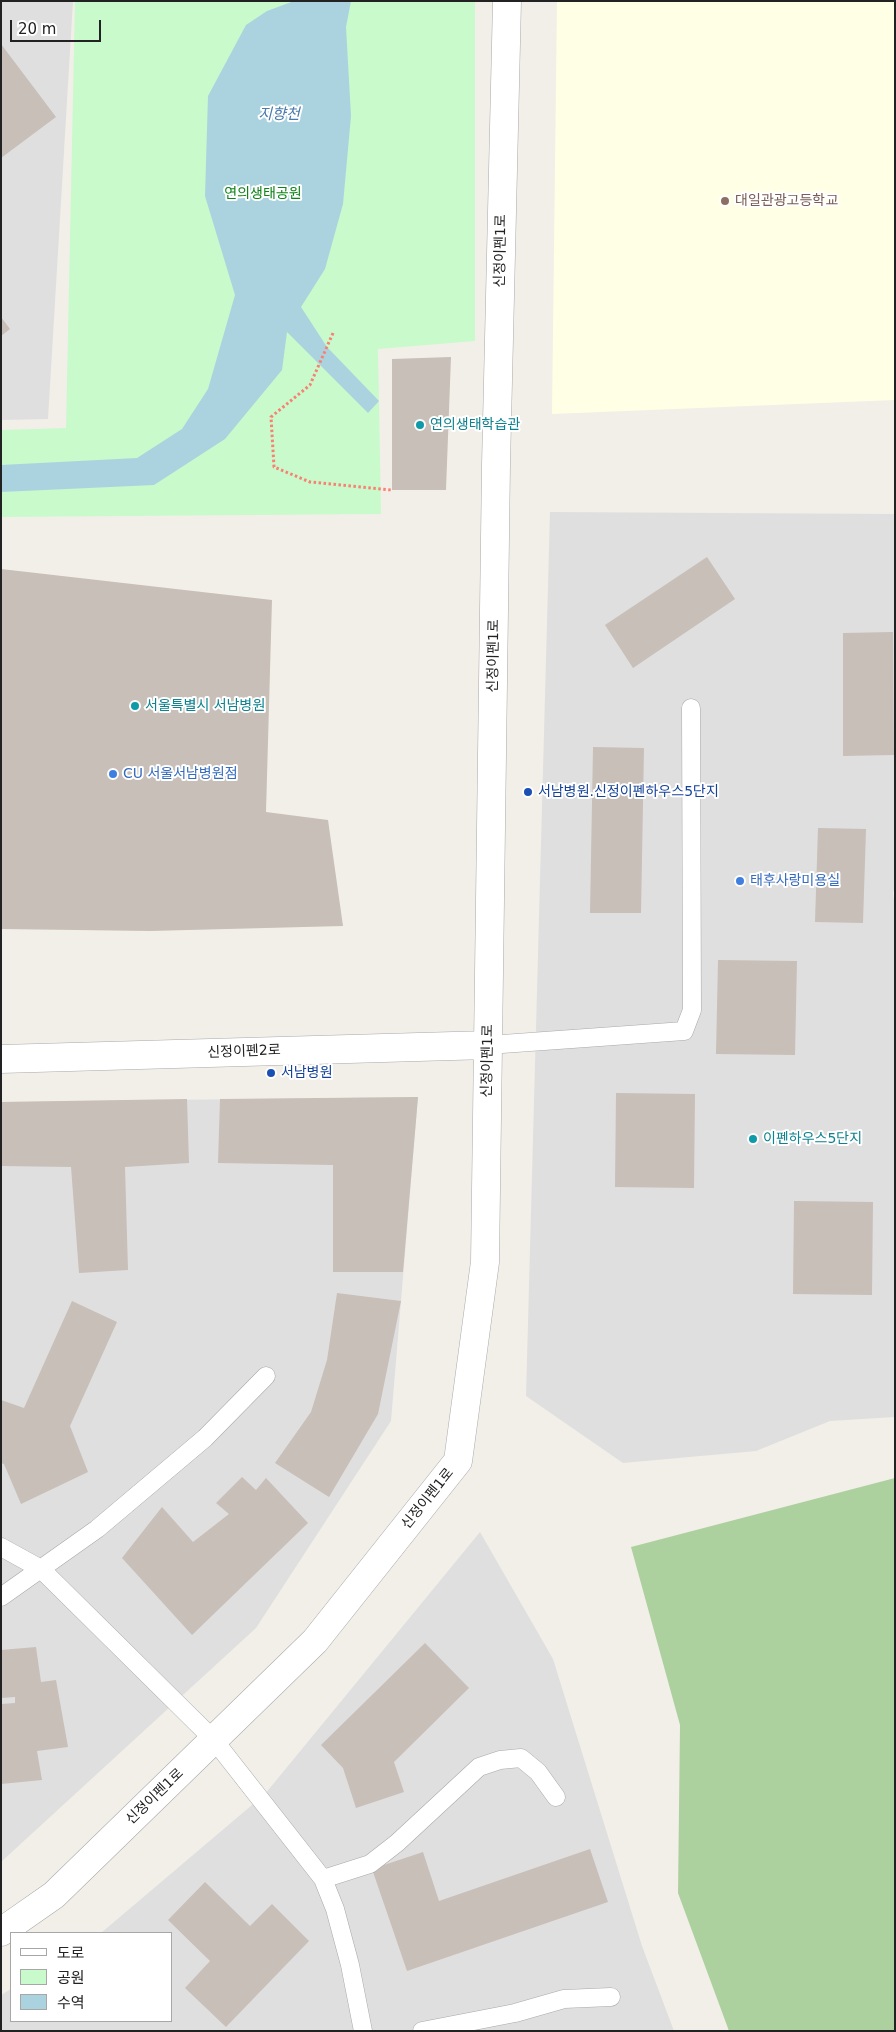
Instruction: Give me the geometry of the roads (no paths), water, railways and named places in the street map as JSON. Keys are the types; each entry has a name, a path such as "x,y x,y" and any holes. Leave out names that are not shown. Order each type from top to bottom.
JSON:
{"street":[{"name":"신정이펜1로","path":"1,1932 54,1895 315,1641 458,1461 485,1262 496,465 507,1"},
{"name":"신정이펜2로","path":"1,1058 488,1045"}],"lane":[{"path":"488,1045 684,1031 692,1010 691,708"},
{"path":"1,1597 97,1529 205,1438 266,1376"},
{"path":"1,1546 41,1569 214,1740 324,1879 335,1909 350,1965 363,2031"},
{"path":"324,1879 370,1864 397,1843 479,1767 500,1760 521,1758 538,1772 556,1797"},
{"path":"422,2031 515,2014 564,2000 611,1997"}],"water":[{"name":"지향천","path":"294,1 351,1 346,27 351,116 343,204 325,269 301,307 327,347 379,401 368,413 287,332 282,370 225,439 154,485 1,492 1,465 137,458 182,429 208,389 235,295 205,196 208,96 246,25 267,11"}],"place":[{"name":"대일관광고등학교","path":"725,201"},
{"name":"연의생태학습관","path":"420,425"},
{"name":"서울특별시 서남병원","path":"135,706"},
{"name":"CU 서울서남병원점","path":"113,774"},
{"name":"서남병원.신정이펜하우스5단지","path":"528,792"},
{"name":"태후사랑미용실","path":"740,881"},
{"name":"서남병원","path":"271,1073"},
{"name":"이펜하우스5단지","path":"753,1139"}],"park label":[{"name":"연의생태공원","path":"263,194"}]}
